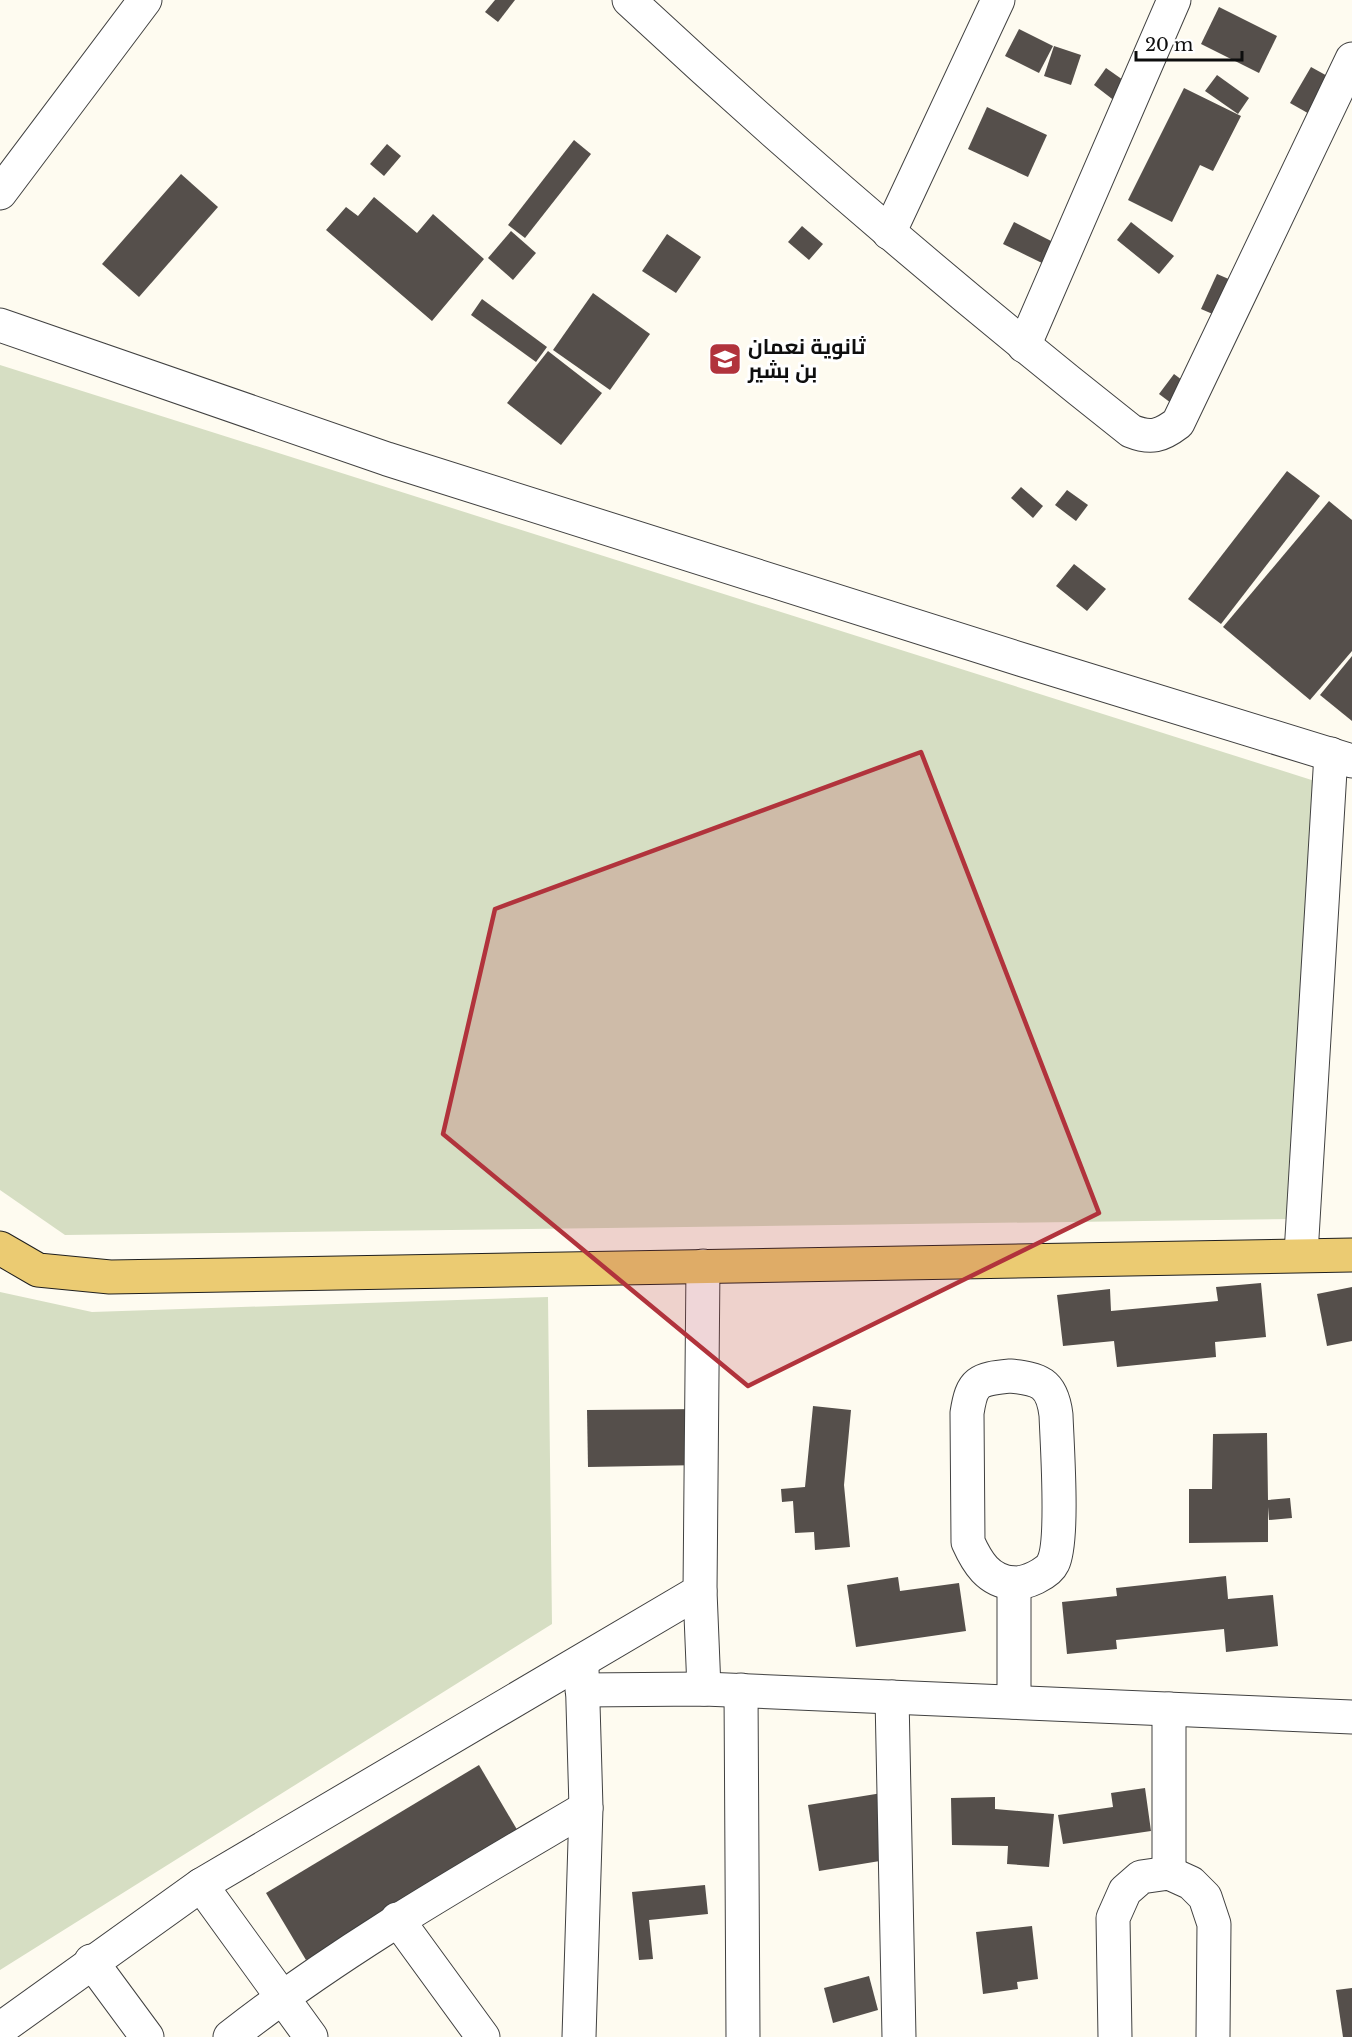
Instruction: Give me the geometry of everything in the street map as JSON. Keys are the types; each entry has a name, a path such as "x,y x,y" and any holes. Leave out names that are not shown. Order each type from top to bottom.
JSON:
{"main road":[{"path":"0,1248 38,1270 110,1277 1301,1254 1352,1255"}],"street":[{"path":"0,193 145,0"},
{"path":"889,233 998,0"},
{"path":"1024,346 1174,0"},
{"path":"644,6 889,233 1024,346 1131,431 1146,437 1161,435 1178,423 1352,59"},
{"path":"0,325 387,459 1035,664 1342,757 1301,1254"},
{"path":"703,1266 700,1591 704,1689"},
{"path":"1010,1376 1037,1379 1048,1389 1055,1402 1058,1541 1053,1564 1038,1577 1014,1583 988,1575 976,1561 968,1542 967,1413 973,1387 984,1378 1010,1376"},
{"path":"1014,1583 1014,1702"},
{"path":"7,2030 91,1961 201,1885 582,1676 700,1591"},
{"path":"582,1676 704,1689 1352,1717"},
{"path":"579,2037 586,1808 582,1676"},
{"path":"741,1690 742,2037"},
{"path":"892,1697 900,2037"},
{"path":"1169,1709 1169,1873"},
{"path":"230,2037 281,1997 397,1918 586,1808"},
{"path":"1115,2037 1113,1918 1125,1891 1141,1877 1169,1873 1191,1883 1205,1897 1214,1924 1213,2037"},
{"path":"201,1885 311,2037"},
{"path":"397,1918 483,2037"},
{"path":"91,1961 147,2037"}],"highlighted area":[{"path":"921,752 1099,1213 748,1386 443,1134 495,909"}],"green space":[{"path":"0,365 1321,783 1295,1219 65,1235 0,1190"},
{"path":"0,1292 92,1312 548,1297 552,1624 0,1970"}],"building":[{"path":"495,0 515,0 498,22 485,12"},
{"path":"1219,7 1277,36 1259,73 1201,44"},
{"path":"1019,29 1053,46 1039,73 1005,56"},
{"path":"1054,46 1081,55 1071,85 1044,76"},
{"path":"1311,67 1340,83 1320,120 1290,103"},
{"path":"1106,68 1133,87 1120,105 1094,85"},
{"path":"1217,75 1249,98 1238,114 1205,91"},
{"path":"1184,88 1241,116 1213,171 1200,165 1172,222 1128,200"},
{"path":"987,107 1047,135 1028,177 968,149"},
{"path":"574,140 591,154 525,238 508,225"},
{"path":"387,144 401,156 384,176 370,164"},
{"path":"181,174 218,207 139,297 102,264"},
{"path":"374,197 417,233 433,214 484,259 432,321 326,230 346,207 358,216"},
{"path":"1014,222 1053,242 1042,263 1003,244"},
{"path":"1131,222 1174,256 1159,274 1117,240"},
{"path":"802,226 823,244 809,260 788,242"},
{"path":"511,231 536,253 513,280 488,258"},
{"path":"667,234 701,257 676,293 642,271"},
{"path":"1217,274 1245,286 1229,321 1201,309"},
{"path":"593,293 650,334 610,390 553,350"},
{"path":"482,299 547,347 536,362 471,315"},
{"path":"548,351 602,393 561,445 507,403"},
{"path":"1174,374 1198,392 1183,412 1159,394"},
{"path":"1287,471 1320,496 1221,624 1188,599"},
{"path":"1021,487 1043,506 1033,518 1011,498"},
{"path":"1067,490 1088,505 1076,521 1055,505"},
{"path":"1329,501 1352,520 1352,651 1310,700 1223,627"},
{"path":"1074,564 1106,589 1087,611 1056,586"},
{"path":"1352,656 1352,721 1320,695"},
{"path":"1261,1283 1266,1337 1215,1342 1216,1357 1117,1367 1114,1341 1063,1346 1057,1295 1110,1289 1111,1311 1218,1301 1216,1287"},
{"path":"1352,1287 1352,1341 1327,1346 1317,1294"},
{"path":"813,1406 851,1410 844,1485 850,1547 815,1550 814,1532 795,1533 793,1501 782,1502 781,1489 805,1487"},
{"path":"703,1409 703,1465 588,1467 587,1410"},
{"path":"1267,1433 1268,1500 1290,1498 1292,1518 1269,1520 1268,1507 1268,1542 1189,1543 1189,1489 1212,1489 1213,1434"},
{"path":"1226,1576 1228,1599 1273,1595 1278,1646 1226,1652 1224,1629 1116,1640 1117,1649 1067,1654 1062,1602 1117,1596 1116,1588"},
{"path":"898,1577 900,1591 959,1583 966,1631 856,1647 847,1585"},
{"path":"479,1765 519,1833 306,1960 266,1893"},
{"path":"1145,1788 1151,1831 1063,1844 1058,1815 1113,1807 1111,1793"},
{"path":"882,1793 892,1859 819,1871 808,1805"},
{"path":"995,1797 995,1809 1054,1814 1049,1867 1007,1864 1008,1846 952,1845 951,1798"},
{"path":"705,1885 708,1914 649,1920 653,1959 639,1960 632,1892"},
{"path":"1032,1926 1038,1979 1017,1982 1018,1989 983,1994 976,1932"},
{"path":"869,1976 878,2010 833,2023 824,1988"},
{"path":"1352,1988 1352,2037 1343,2037 1336,1990"}],"place":[{"name":"ثانوية نعمان بن بشير","path":"725,359"}]}
